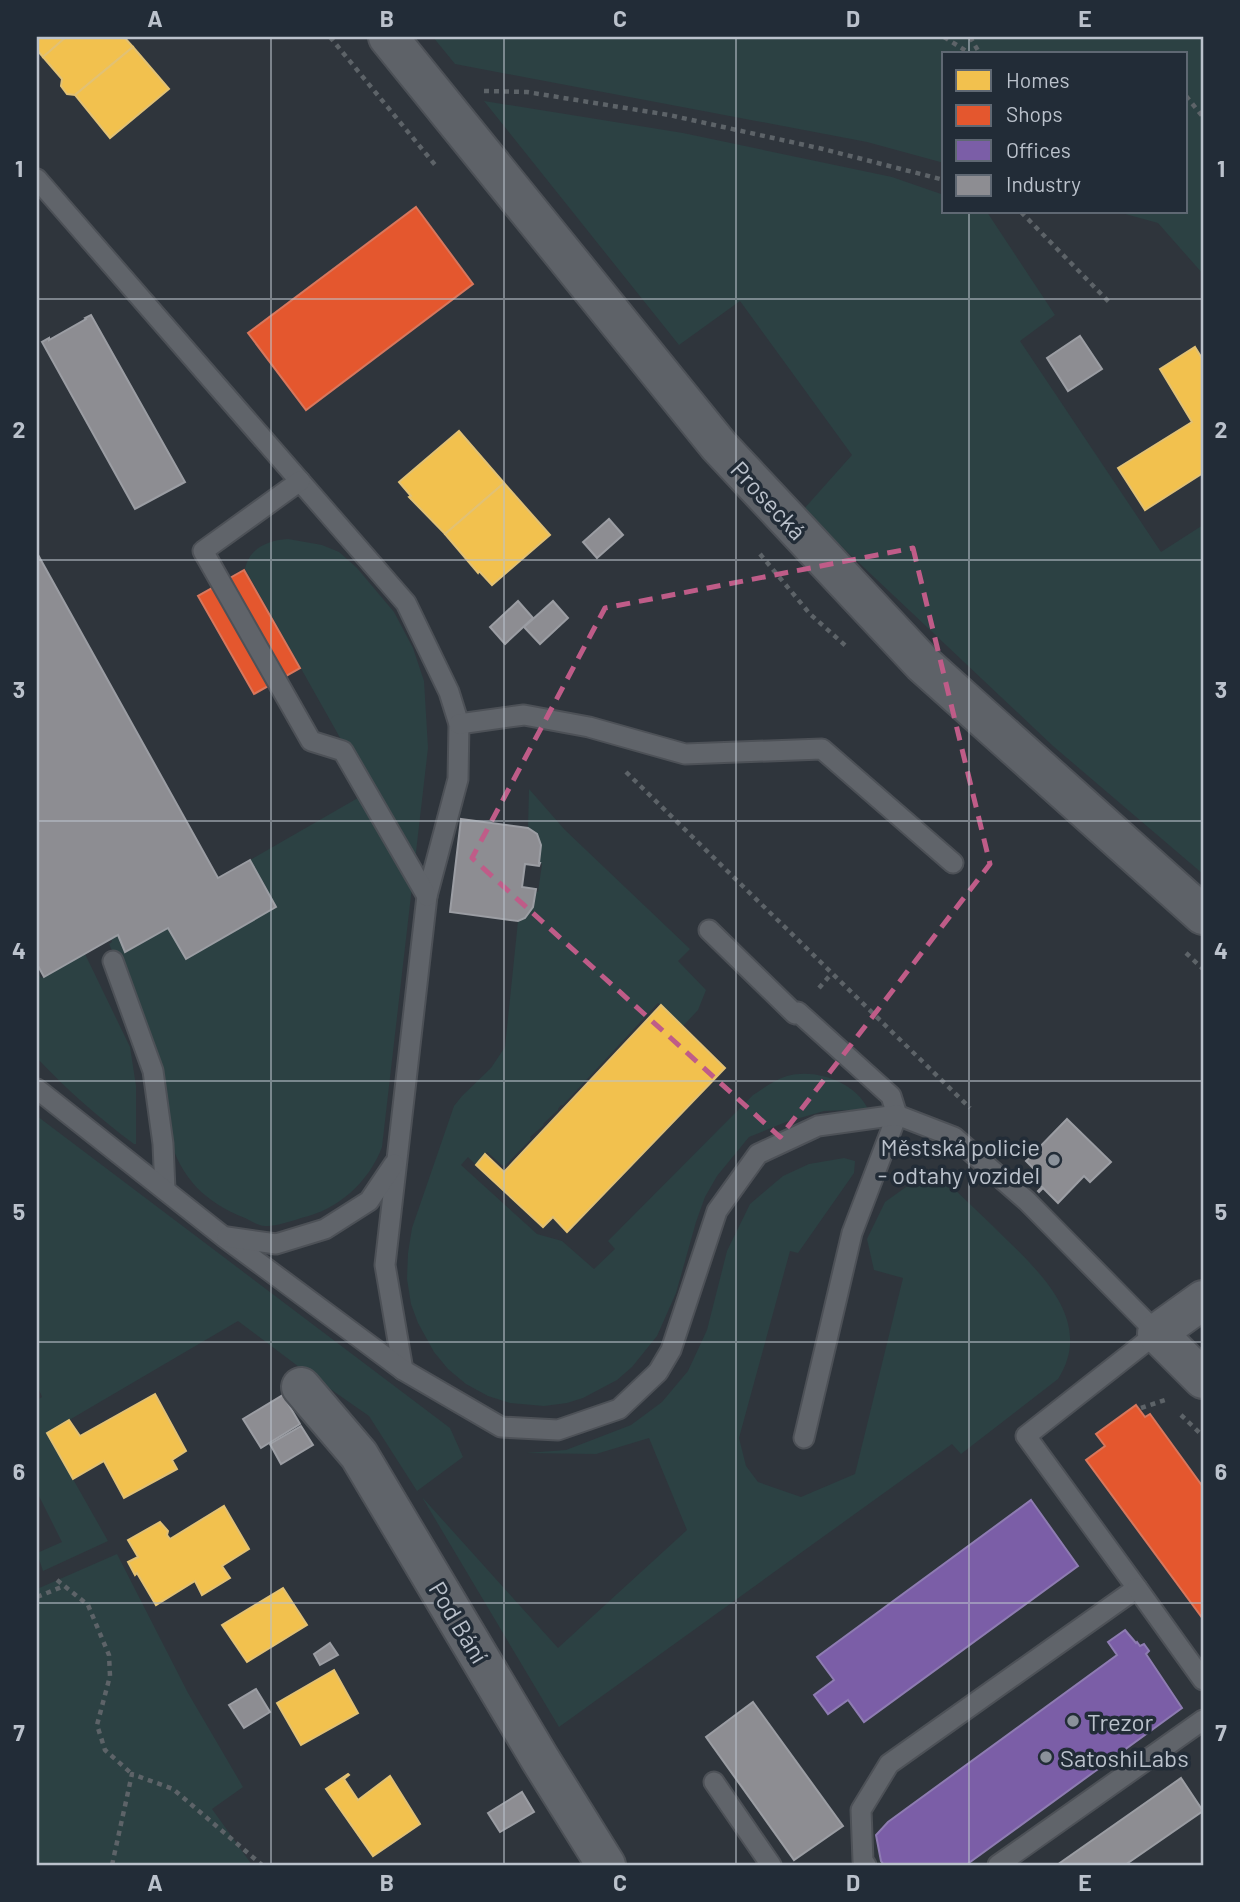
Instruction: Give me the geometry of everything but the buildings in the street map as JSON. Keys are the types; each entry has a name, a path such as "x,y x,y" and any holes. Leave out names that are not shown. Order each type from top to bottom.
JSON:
{"main road":[{"name":"Prosecká","path":"388,37 719,446 912,654 1203,915"}],"street":[{"path":"1203,1300 1157,1333 1203,1379"},
{"name":"Pod Bání","path":"301,1387 359,1455 606,1865"}],"lane":[{"path":"37,179 406,603 449,692 459,724 458,779 427,896 385,1265 403,1370"},
{"path":"300,481 203,551 311,741 343,751 427,896"},
{"path":"459,724 524,715 577,724 685,754 822,749 953,863"},
{"path":"709,930 795,1014 798,1012 891,1097 897,1115 852,1233 804,1438"},
{"path":"113,961 153,1071 163,1144 165,1190"},
{"path":"37,1088 224,1237 403,1370 501,1427 558,1430 619,1409 658,1372 671,1350 717,1211 758,1154 818,1126 897,1115 954,1136 1027,1201 1157,1333 1026,1436 1203,1680"},
{"path":"224,1237 276,1244 325,1229 369,1201 397,1160"},
{"path":"862,1864 861,1810 889,1764 1137,1588"},
{"path":"998,1865 1203,1720"},
{"path":"714,1782 771,1865"}],"path":[{"path":"944,37 968,52"},
{"path":"430,89 527,92 669,116 823,149 942,179"},
{"path":"1188,99 1203,117"},
{"path":"1023,214 1109,302"},
{"path":"577,724 975,1113"},
{"path":"1141,1408 1165,1400 1203,1436"},
{"path":"57,1580 88,1605 110,1655 110,1676 97,1725 105,1750 132,1774 173,1789 262,1865"},
{"path":"37,1597 64,1586"},
{"path":"112,1865 132,1774"}],"highlighted area":[{"path":"913,548 990,864 780,1137 472,858 605,608"}],"green space":[{"path":"433,37 1203,37 1203,274 1158,223 1125,214 1188,214 1188,52 942,52 942,162 867,142 455,64"},
{"path":"484,101 683,133 892,177 942,194 942,214 988,214 1055,315 1020,341 1161,552 1203,525 1203,874 1053,746 803,510 852,455 740,301 679,345"},
{"path":"288,539 322,545 339,552 357,568 394,612 413,648 424,681 428,748 382,1147 369,1172 339,1201 315,1214 283,1224 265,1226 218,1204 196,1187 180,1165 166,1125 154,1041 109,944 111,939 118,935 126,952 168,928 186,958 276,907 250,860 370,791 245,569 251,556 261,546"},
{"path":"529,789 565,830 690,949 678,961 706,990 698,1010 683,1026 658,1003 504,1167 487,1152 476,1165 468,1157 461,1165 537,1234 562,1241 594,1269 615,1249 608,1241 753,1095 773,1082 798,1074 834,1079 854,1091 868,1109 865,1112 824,1111 749,1137 717,1176 705,1197 676,1293 657,1336 632,1367 617,1380 583,1398 544,1406 510,1403 488,1396 466,1384 448,1369 434,1352 418,1323 411,1304 407,1279 412,1228 454,1106 491,1068 505,1047 518,921 529,912 535,891 538,892 542,864 539,863 539,839 528,828"},
{"path":"85,954 130,1047 136,1086 136,1144 84,1103 37,1058 37,972 41,978"},
{"path":"37,1116 450,1428 463,1457 417,1491 369,1416 238,1321 47,1433 108,1541 43,1571 37,1553 62,1542 37,1492 37,1400 42,1397 37,1385"},
{"path":"844,1158 855,1161 854,1173 798,1253 790,1251 739,1438 746,1466 758,1482 801,1497 855,1474 903,1278 874,1270 867,1239 885,1202 906,1187 937,1184 952,1187 1022,1254 1049,1286 1060,1303 1070,1339 1067,1359 1058,1379 961,1454 952,1444 559,1727 422,1497 558,1648 687,1530 649,1438 596,1454 526,1453 566,1450 631,1425 662,1402 688,1371 707,1330 727,1251 750,1204 783,1176 809,1164"},
{"path":"117,1554 188,1693 243,1787 212,1809 252,1865 37,1865 37,1589"}],"place":[{"name":"Městská policie - odtahy vozidel","path":"1054,1160"},
{"name":"Trezor","path":"1073,1721"},
{"name":"SatoshiLabs","path":"1046,1757"}]}
